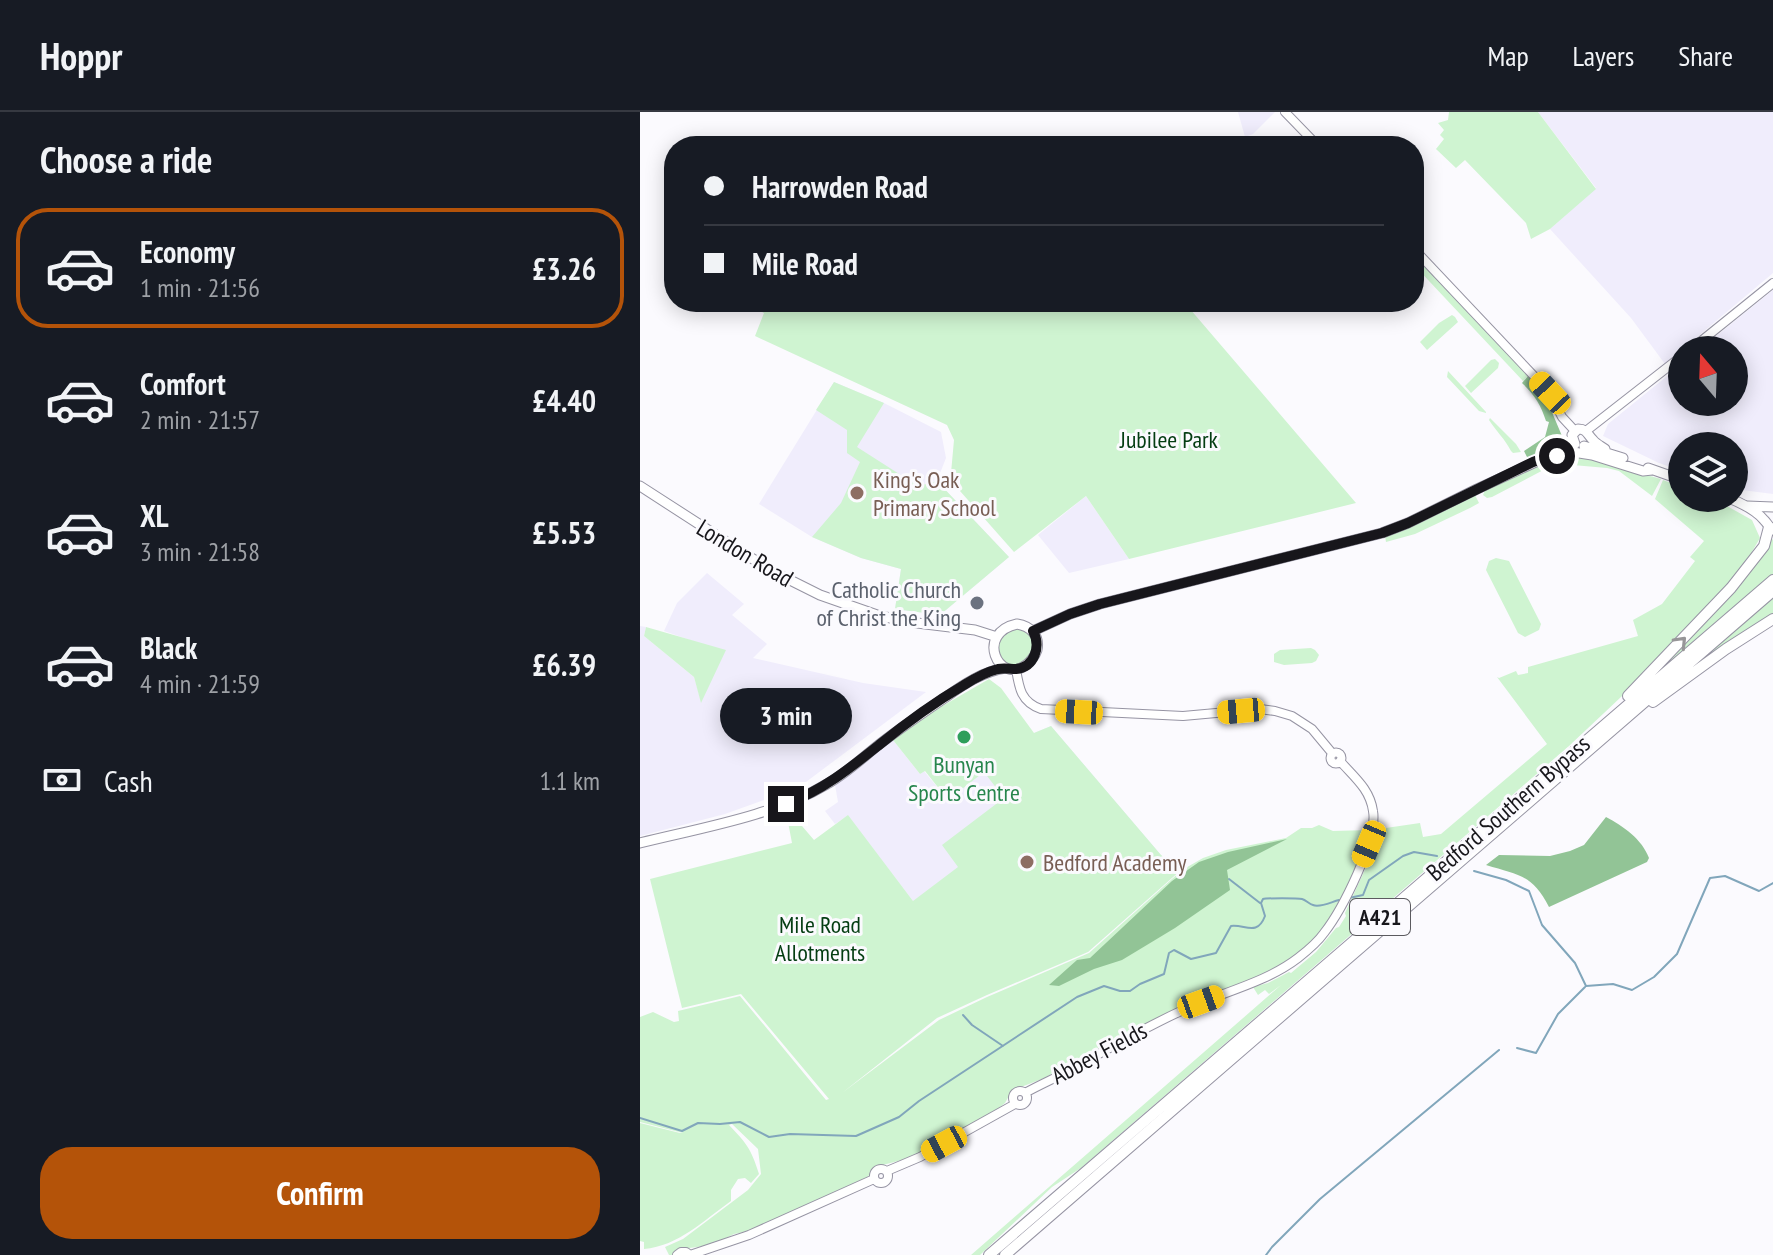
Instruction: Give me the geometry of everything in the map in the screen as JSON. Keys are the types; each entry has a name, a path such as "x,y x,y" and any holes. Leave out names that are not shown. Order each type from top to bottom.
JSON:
{"highway":[{"name":"A421","path":"1591,742 1731,588 1764,546 1769,526"},
{"name":"Bedford Southern Bypass","path":"1005,1255 1773,580"},
{"name":"Bedford Southern Bypass","path":"989,1255 1773,591"},
{"name":"A421","path":"1591,742 1773,619"}],"main road":[{"path":"1607,452 1588,433 1578,429 1575,431 1572,440 1580,445 1668,475"},
{"path":"1033,631 1100,604 1382,533 1533,462 1588,443 1588,433"},
{"path":"1552,455 1581,453 1643,471 1652,470"},
{"name":"London Road","path":"640,486 770,570 829,599 880,616 975,630 997,637"},
{"path":"1748,506 1773,507"},
{"path":"1769,526 1767,513 1773,507"},
{"path":"1748,508 1769,526"},
{"path":"640,843 756,814 829,784 916,717 981,675 1011,668 1027,664 1035,654 1037,642 1033,631 1024,626 1013,625 1002,630 994,645 998,663 1011,668"},
{"path":"981,675 994,655"}],"street":[{"path":"1285,112 1308,136"},
{"path":"1424,260 1550,393 1562,417 1575,431"},
{"path":"1707,336 1773,283"},
{"path":"1588,433 1668,367"},
{"name":"Abbey Fields","path":"690,1255 749,1235 874,1179 878,1169 887,1171 1015,1104 1025,1104 1025,1093 1170,1016 1286,967 1312,947 1332,921 1351,886 1373,830 1373,809 1359,780 1340,761 1331,762 1332,753 1312,729 1292,716 1260,709 1183,716 1041,709 1023,697 1011,668"},
{"path":"677,1255 681,1252 690,1255"}],"shaded area":[{"path":"1238,112 1275,112 1253,134 1245,136"},
{"path":"1538,112 1773,112 1773,273 1698,336 1668,336 1668,361 1665,364 1631,318 1550,229 1596,188"},
{"path":"1773,290 1773,494 1748,491 1748,432 1668,432 1668,466 1603,436 1608,424 1668,375 1668,416 1748,416 1748,336 1716,336"},
{"name":"King's Oak Primary School","path":"834,382 941,432 946,458 937,481 1009,557 940,615 895,609 901,569 861,558 812,537 759,504"},
{"path":"1086,496 1129,559 1069,573 1038,535"},
{"path":"707,573 744,604 732,615 767,644 753,658 863,683 926,692 798,788 725,814 640,836 640,626 646,627 644,636 694,677 701,701 704,645 664,631 677,603"},
{"name":"Bedford Academy","path":"1051,726 1161,855 1181,870 1088,952 913,901 848,816 835,824 825,811 838,802 835,785 893,740 920,774 924,771 948,800 1034,733"}],"green space":[{"path":"1449,112 1538,112 1596,189 1550,229 1531,239 1526,223 1465,160 1456,168 1436,149 1444,139 1440,135 1444,130 1438,123 1448,120"},
{"path":"1424,265 1528,376 1523,381 1424,276"},
{"name":"Jubilee Park","path":"1193,312 1356,503 1129,559 1086,496 1014,552 960,491 960,479 951,473 954,440 947,425 755,336 764,313"},
{"path":"1452,315 1458,322 1427,350 1420,342"},
{"path":"1495,359 1499,363 1498,368 1471,393 1465,386"},
{"path":"1448,371 1486,413 1479,411 1447,377"},
{"path":"1528,376 1546,398 1562,436 1556,445 1527,457 1524,451 1545,437 1549,422 1534,396 1522,383"},
{"name":"King's Oak Primary School","path":"834,382 884,403 857,447 918,486 937,481 1009,557 940,615 895,609 901,569 861,558 812,537 841,503 860,462 847,453 847,430 816,410"},
{"path":"1490,418 1516,444 1521,452 1511,451"},
{"path":"1578,456 1661,479 1652,496 1619,471 1561,464 1551,466 1492,497 1483,495 1486,488 1531,467"},
{"path":"1663,480 1668,482 1668,510 1655,499"},
{"path":"1475,495 1479,503 1470,508 1415,534 1386,542 1385,536"},
{"path":"1670,512 1738,512 1752,520 1760,538 1742,569 1656,664 1569,746 1081,1168 1052,1187 980,1255 971,1255 1281,985 1269,994 1265,990 1258,995 1253,987 1291,973 1316,952 1346,916 1379,829 1420,823 1423,837 1441,834 1547,744 1497,677 1516,671 1518,675 1528,673 1528,667 1638,636 1633,620 1662,604 1695,561 1690,557 1704,541"},
{"path":"1773,539 1773,575 1664,670 1662,668 1737,587"},
{"path":"1496,558 1509,561 1541,624 1539,630 1525,637 1518,633 1486,570 1489,561"},
{"path":"1773,598 1773,614 1680,678"},
{"path":"646,627 726,650 701,703 694,677 644,636"},
{"path":"1015,628 1028,632 1034,643 1026,660 1012,665 1000,659 997,645 1003,634"},
{"path":"1311,648 1319,655 1312,663 1284,665 1274,662 1274,654 1280,650"},
{"name":"Mile Road Allotments","path":"989,679 1001,688 1034,733 1051,726 1161,855 1181,870 1088,952 937,1018 842,1093 939,1020 1089,953 1182,870 1203,858 1286,838 1301,828 1319,825 1333,831 1370,830 1350,882 1327,924 1310,946 1270,973 1180,1009 1066,1063 1047,1077 1016,1089 995,1111 917,1156 879,1166 862,1182 754,1230 734,1234 712,1245 682,1249 669,1255 665,1247 683,1239 748,1190 761,1174 758,1149 732,1124 729,1125 747,1146 759,1174 751,1183 745,1178 738,1179 731,1190 731,1201 680,1238 644,1249 644,1242 640,1241 640,1123 683,1133 640,1122 640,1017 653,1012 674,1022 679,1021 678,1011 740,996 826,1100 829,1099 741,994 682,1008 650,879 792,843 788,822 802,826 814,840 848,815 913,901 958,867 942,845 1004,798 984,772 948,800 925,771 920,774 893,740"},
{"path":"1606,817 1637,839 1646,851 1647,862 1549,907 1543,896 1523,877 1486,865 1499,855 1550,856 1570,851 1584,845"},
{"path":"1287,839 1227,870 1230,890 1175,928 1122,960 1059,986 1049,985 1077,960 1090,958 1172,881 1199,862"}],"waterway":[{"path":"1349,898 1363,895 1369,880 1403,856 1414,852 1437,856"},
{"path":"1474,871 1506,880 1529,891 1542,925 1575,963 1586,986 1613,984 1632,990 1654,977 1677,954 1710,878 1725,876 1759,891 1773,883"},
{"path":"1229,879 1260,903"},
{"path":"640,1118 682,1131 698,1123 740,1122 769,1137 790,1134 856,1136 899,1117 1077,997 1104,986 1130,991 1164,974 1169,953 1174,950 1191,959 1216,953 1231,926 1254,928 1262,922 1265,916 1261,903 1263,899 1302,899 1316,906 1339,900"},
{"path":"1517,1048 1536,1053 1558,1014 1585,987"},
{"path":"963,1015 1003,1046"},
{"path":"1266,1255 1320,1199 1499,1050"}],"place":[{"name":"King's Oak Primary School","path":"857,493"},
{"name":"Catholic Church of Christ the King","path":"977,603"},
{"name":"Bunyan Sports Centre","path":"964,737"},
{"name":"Bedford Academy","path":"1027,862"}],"route":[{"path":"786,804 824,786 901,728 981,675 1024,667 1037,650 1037,638 1033,631 1046,624 1100,604 1382,533 1533,462 1557,456"}]}
